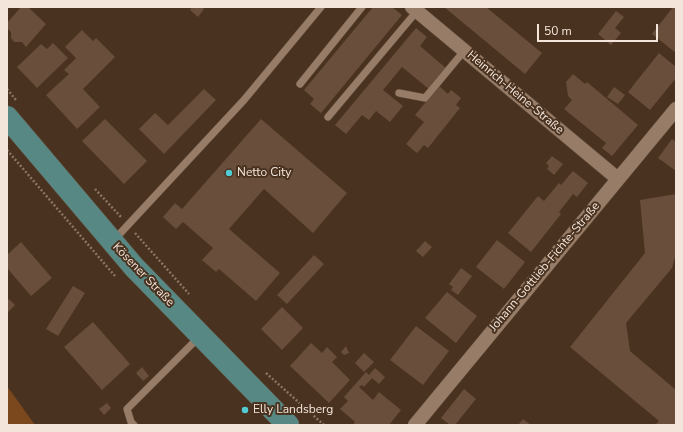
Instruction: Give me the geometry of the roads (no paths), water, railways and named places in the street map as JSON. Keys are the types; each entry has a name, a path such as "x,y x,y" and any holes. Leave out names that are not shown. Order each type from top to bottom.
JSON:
{"main road":[{"name":"Kösener Straße","path":"7,118 112,242 288,425"}],"street":[{"name":"Heinrich-Heine-Straße","path":"414,9 618,180"},
{"name":"Johann-Gottlieb-Fichte-Straße","path":"415,425 676,109"}],"lane":[{"path":"112,242 244,100 321,7"},
{"path":"300,84 362,7"},
{"path":"328,117 414,9"},
{"path":"399,93 425,98 464,51"},
{"path":"134,425 131,422 128,409 201,335"}],"place":[{"name":"Netto City","path":"229,173"},
{"name":"Elly Landsberg","path":"245,410"}]}
